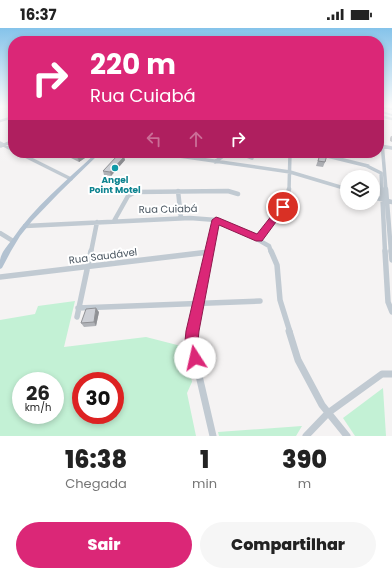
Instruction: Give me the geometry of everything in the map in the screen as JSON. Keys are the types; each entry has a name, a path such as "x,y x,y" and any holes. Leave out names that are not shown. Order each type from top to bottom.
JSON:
{"main road":[{"path":"0,266 13,241 25,226 93,158"}],"street":[{"path":"29,158 71,179"},
{"path":"194,158 290,172 340,187"},
{"path":"215,162 220,158"},
{"path":"259,239 283,207 290,187 290,158"},
{"path":"335,158 385,172"},
{"path":"383,158 390,202 392,260"},
{"path":"367,166 381,173 388,302 392,310"},
{"path":"178,191 181,218"},
{"path":"114,221 130,193 228,191 238,194"},
{"path":"382,200 390,202"},
{"name":"Rua Cuiabá","path":"25,226 181,218 216,220 259,239 269,246 274,255 277,265 280,300 298,360 322,405 347,436"},
{"path":"213,436 191,341 216,220"},
{"path":"76,317 97,222"},
{"path":"0,233 13,241"},
{"name":"Rua Saudável","path":"0,277 209,252"},
{"path":"78,308 260,301"},
{"path":"306,436 328,412 382,374 392,374"}],"green space":[{"path":"75,301 64,347 146,337 185,347 192,382 187,393 196,436 0,436 0,320 35,314 38,306"},
{"path":"383,388 386,436 355,436 343,418"},
{"path":"302,426 296,436 219,436 218,432"}],"building":[{"path":"115,158 123,158 110,172 103,171"},
{"path":"319,158 326,158 325,162 318,161"},
{"path":"96,308 94,322 81,323 86,309"}],"place":[{"name":"Angel Point Motel","path":"115,168"}],"route":[{"path":"195,358 191,341 192,331 216,220 259,239 283,207"}]}
